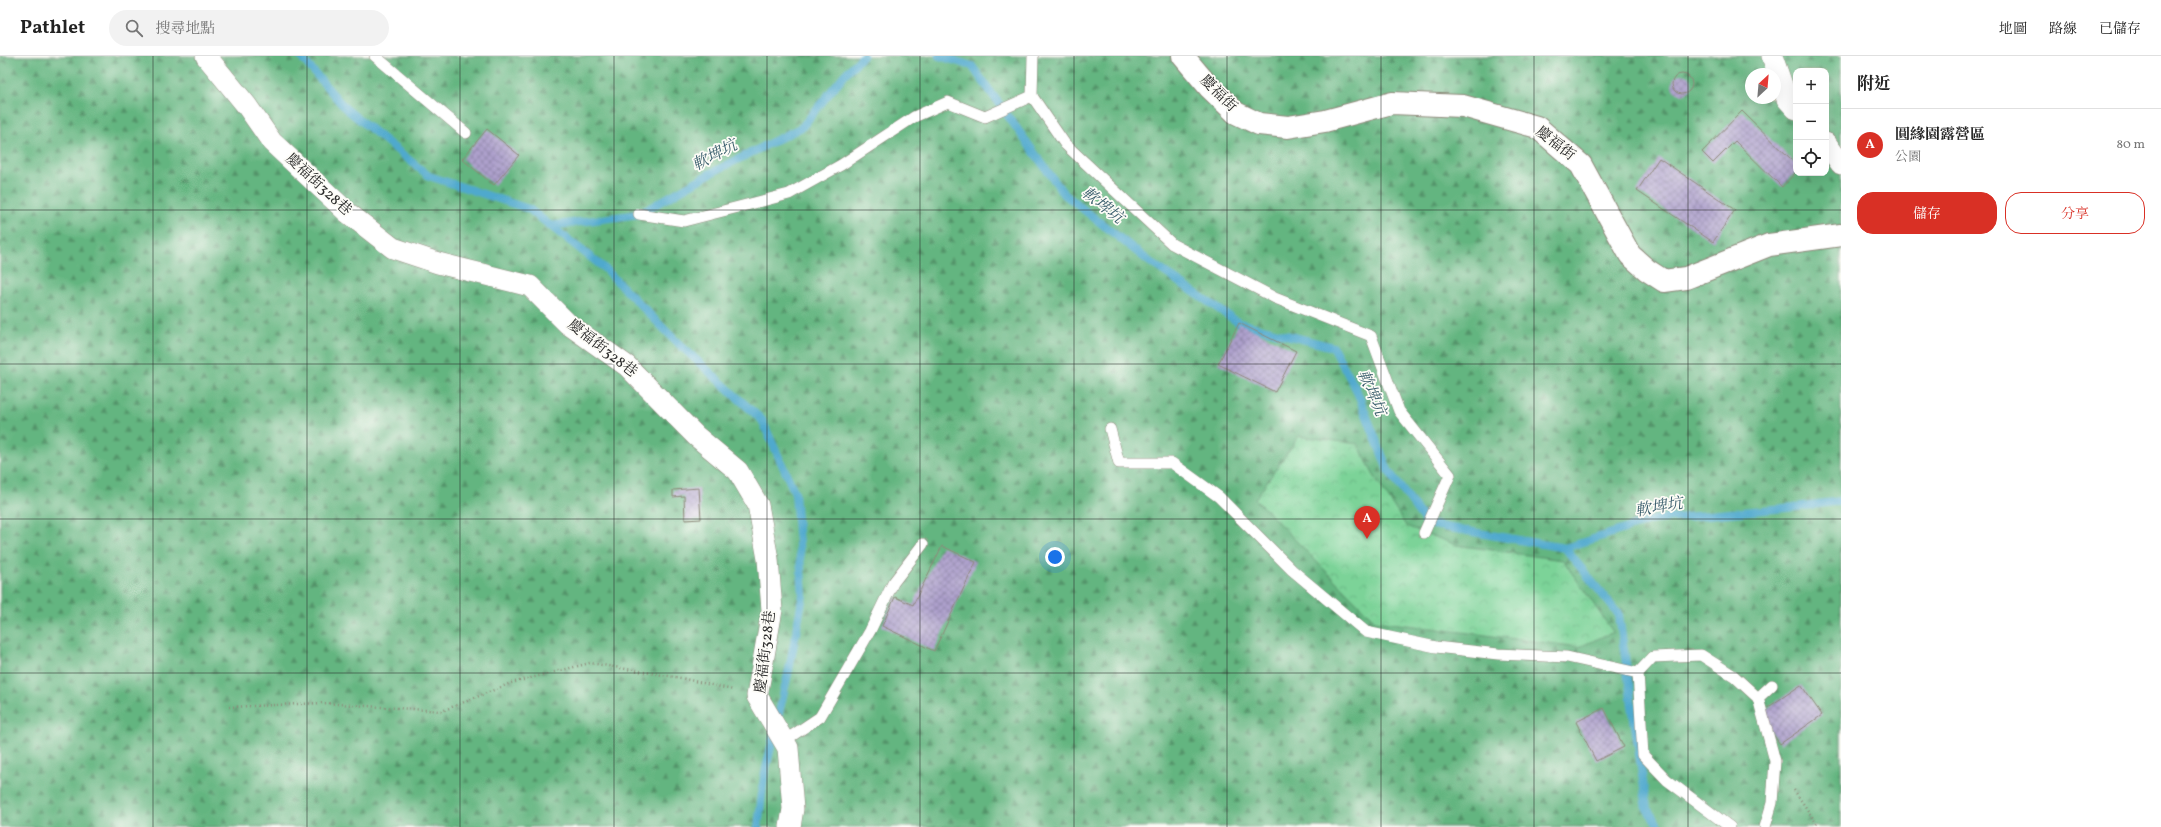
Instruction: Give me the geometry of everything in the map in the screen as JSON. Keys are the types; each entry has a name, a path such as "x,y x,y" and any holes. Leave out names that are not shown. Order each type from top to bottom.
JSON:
{"street":[{"name":"慶福街328巷","path":"206,56 247,106 272,142 353,217 393,248 438,263 530,286 568,324 627,366 696,436 738,471 758,505 768,558 772,610 762,704 788,748 793,809 790,827"},
{"name":"慶福街","path":"1183,56 1209,87 1236,113 1259,124 1288,127 1325,122 1392,103 1463,106 1537,127 1581,165 1630,255 1647,270 1664,281 1686,278 1769,245 1841,234"},
{"path":"1772,56 1788,99 1793,105"},
{"path":"1829,147 1841,164"}],"lane":[{"path":"375,56 466,133"},
{"path":"1033,56 1032,96 1066,144 1172,244 1275,298 1371,336 1399,411 1450,475 1424,533"},
{"path":"639,214 684,221 789,194 841,165 914,117 948,102 985,117 1032,96"},
{"path":"1110,429 1119,463 1172,463 1219,497 1292,570 1366,632 1436,647 1498,654 1568,657 1638,673"},
{"path":"784,741 820,717 870,631 893,583 923,544"},
{"path":"1730,827 1667,780 1643,755 1638,673 1653,657 1702,655 1734,676 1758,698 1775,761 1772,803 1765,827"},
{"path":"1758,698 1772,685"}],"path":[{"path":"229,708 322,703 442,711 511,683 590,662 681,678 762,704"},
{"path":"1775,761 1819,827"}],"green space":[{"path":"0,56 1841,56 1841,827 0,827"},
{"path":"1299,436 1358,444 1373,474 1406,526 1456,545 1563,560 1613,632 1579,647 1375,621 1255,499"}],"building":[{"path":"1682,74 1689,77 1692,84 1689,91 1682,94 1675,91 1672,84 1675,77"},
{"path":"1742,111 1793,161 1793,175 1782,187 1735,141 1713,163 1702,152"},
{"path":"487,129 519,155 494,185 462,159"},
{"path":"1659,158 1735,210 1713,242 1637,191"},
{"path":"1239,323 1296,351 1275,392 1218,364"},
{"path":"699,488 701,519 685,520 684,496 673,497 673,490"},
{"path":"942,546 976,562 934,651 882,626 895,597 913,605"},
{"path":"1801,685 1822,715 1780,744 1758,714"},
{"path":"1604,708 1624,747 1596,761 1576,722"}],"waterway":[{"path":"300,56 345,108 429,176 529,209 603,267 680,345 762,420 795,493 803,595 789,670 764,777 758,827"},
{"name":"軟埤坑","path":"550,226 639,214 711,173 802,127 845,74 863,56"},
{"name":"軟埤坑","path":"939,56 972,66 1064,194 1150,262 1239,323 1333,347 1356,389 1388,470 1427,524 1565,548 1653,520 1796,507 1841,501"},
{"path":"1565,548 1619,615 1647,809 1660,827"}],"place":[{"name":"圓緣園露營區","path":"1367,539"}]}
